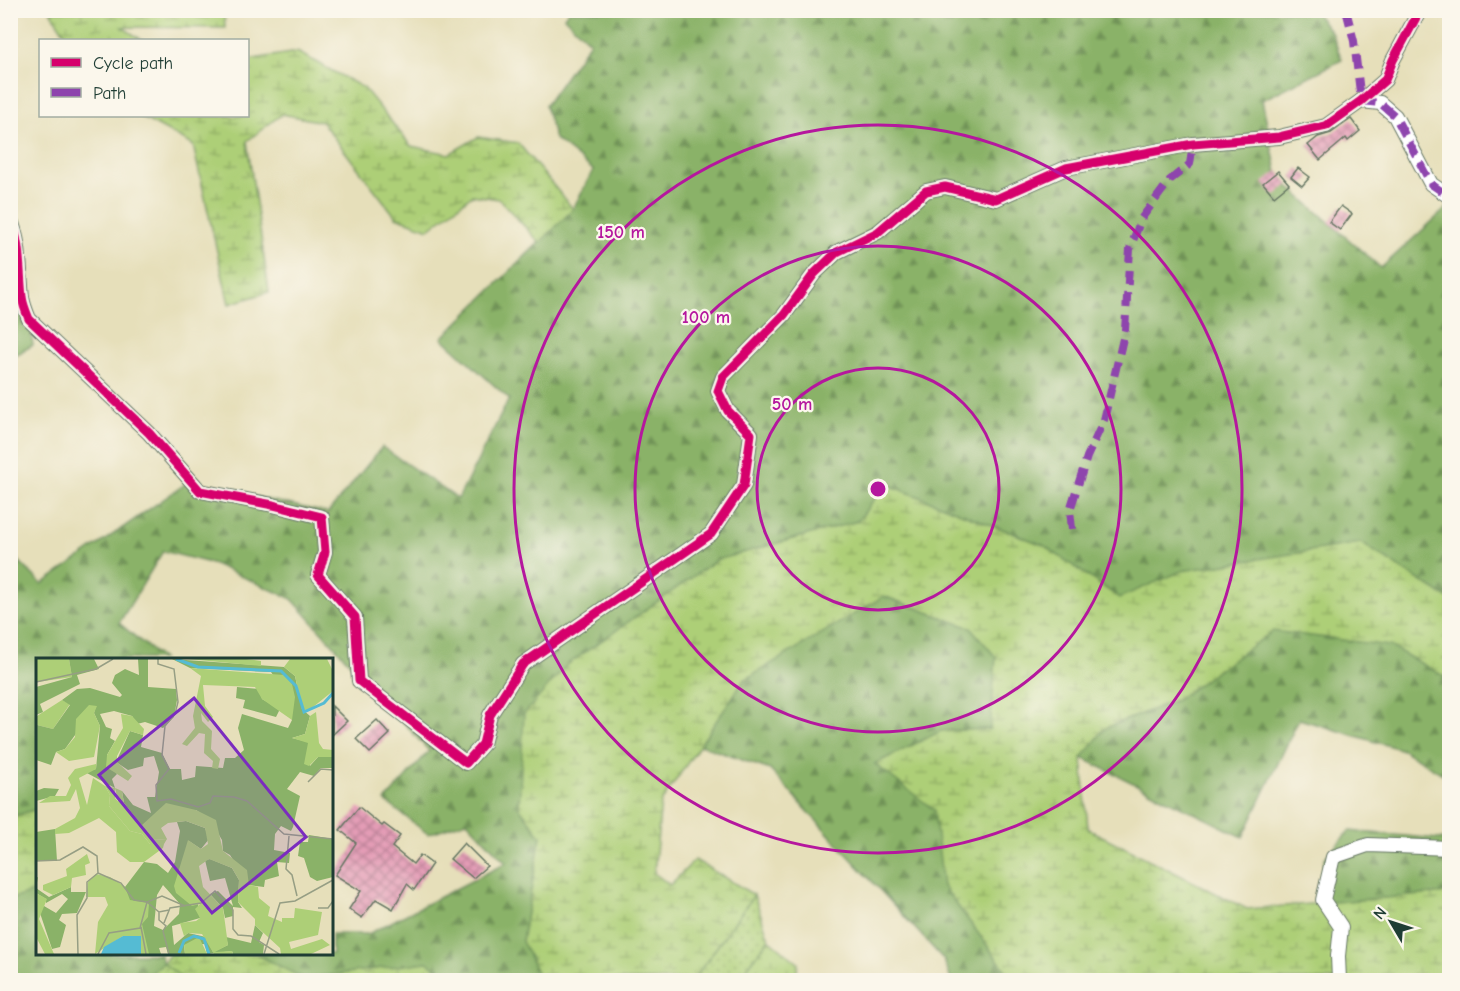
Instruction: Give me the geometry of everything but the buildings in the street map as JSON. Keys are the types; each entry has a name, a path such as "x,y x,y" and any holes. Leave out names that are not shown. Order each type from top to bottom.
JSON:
{"street":[{"path":"10,218 15,230 21,261 22,298 28,319 149,432 200,491 322,517 325,552 318,575 355,617 359,681 466,763 483,744 490,715 523,664 711,534 744,485 751,434 728,411 718,391 723,377 784,315 814,274 837,252 878,232 926,191 945,187 996,199 1066,168 1193,144 1279,137 1326,126 1361,101 1385,80 1420,10"},
{"path":"1361,101 1380,103 1395,116 1431,184 1449,196"},
{"path":"1339,981 1338,956 1341,927 1323,900 1333,857 1368,845 1449,848"}],"green space":[{"path":"50,11 224,11 225,28 122,27 140,39 68,39"},
{"path":"569,11 1314,11 1331,32 1342,60 1262,100 1278,177 1381,268 1449,206 1449,599 1361,543 1182,571 1120,598 1043,545 886,484 858,521 717,560 567,665 519,807 541,836 522,941 541,980 453,980 427,962 304,979 258,955 333,955 333,934 368,934 506,863 467,821 428,834 385,801 429,751 292,599 214,564 163,551 119,623 161,658 36,658 36,809 11,817 10,552 42,584 188,482 328,513 382,447 458,499 509,399 442,338 573,209 593,170 555,139 545,106 590,42 564,17"},
{"path":"297,52 364,88 411,146 449,154 478,137 518,143 573,209 540,243 499,199 472,195 429,229 396,217 322,122 282,114 247,141 269,292 229,304 193,145 141,117 249,117 249,60"},
{"path":"10,218 15,224 33,345 11,358"},
{"path":"886,484 1043,545 1119,598 1182,571 1361,543 1449,599 1449,679 1390,646 1273,631 1176,700 1105,728 1082,758 1088,829 1247,909 1449,893 1449,980 1013,980 943,886 934,810 875,764 941,731 990,729 996,657 971,628 884,596 744,680 661,802 654,873 670,885 695,860 754,895 693,980 541,980 522,941 541,836 519,807 524,714 567,665 717,560 858,521"},
{"path":"883,596 971,628 996,657 991,729 941,731 875,764 935,810 943,886 1013,980 951,980 944,960 770,770 700,745 744,680"},
{"path":"1273,631 1390,646 1449,679 1449,778 1403,750 1299,719 1243,837 1082,758 1105,728 1176,700"},
{"path":"36,809 36,891 11,899 11,817"},
{"path":"1349,831 1449,840 1449,893 1322,903 1324,859"},
{"path":"36,891 36,955 160,955 163,963 142,980 11,980 10,899"},
{"path":"754,895 769,939 738,980 693,980"},
{"path":"769,939 798,963 796,980 738,980"},
{"path":"169,955 258,955 304,979 427,962 453,980 185,980 163,963"},
{"path":"163,963 185,980 142,980"}],"marked path":[{"path":"1346,10 1354,41 1361,101 1380,103 1395,116 1431,184 1450,197"},
{"path":"1072,529 1070,510 1087,457 1104,420 1125,330 1130,249 1141,219 1170,180 1190,164 1193,144"}],"cycle path":[{"path":"10,218 18,247 22,300 29,319 149,433 200,491 322,517 325,552 318,575 355,617 359,681 466,763 483,744 490,715 523,664 711,534 744,485 751,434 728,411 718,391 723,377 784,315 814,274 837,252 878,232 926,191 945,187 996,199 1066,168 1193,144 1279,137 1326,126 1361,101 1385,80 1420,10"}]}
